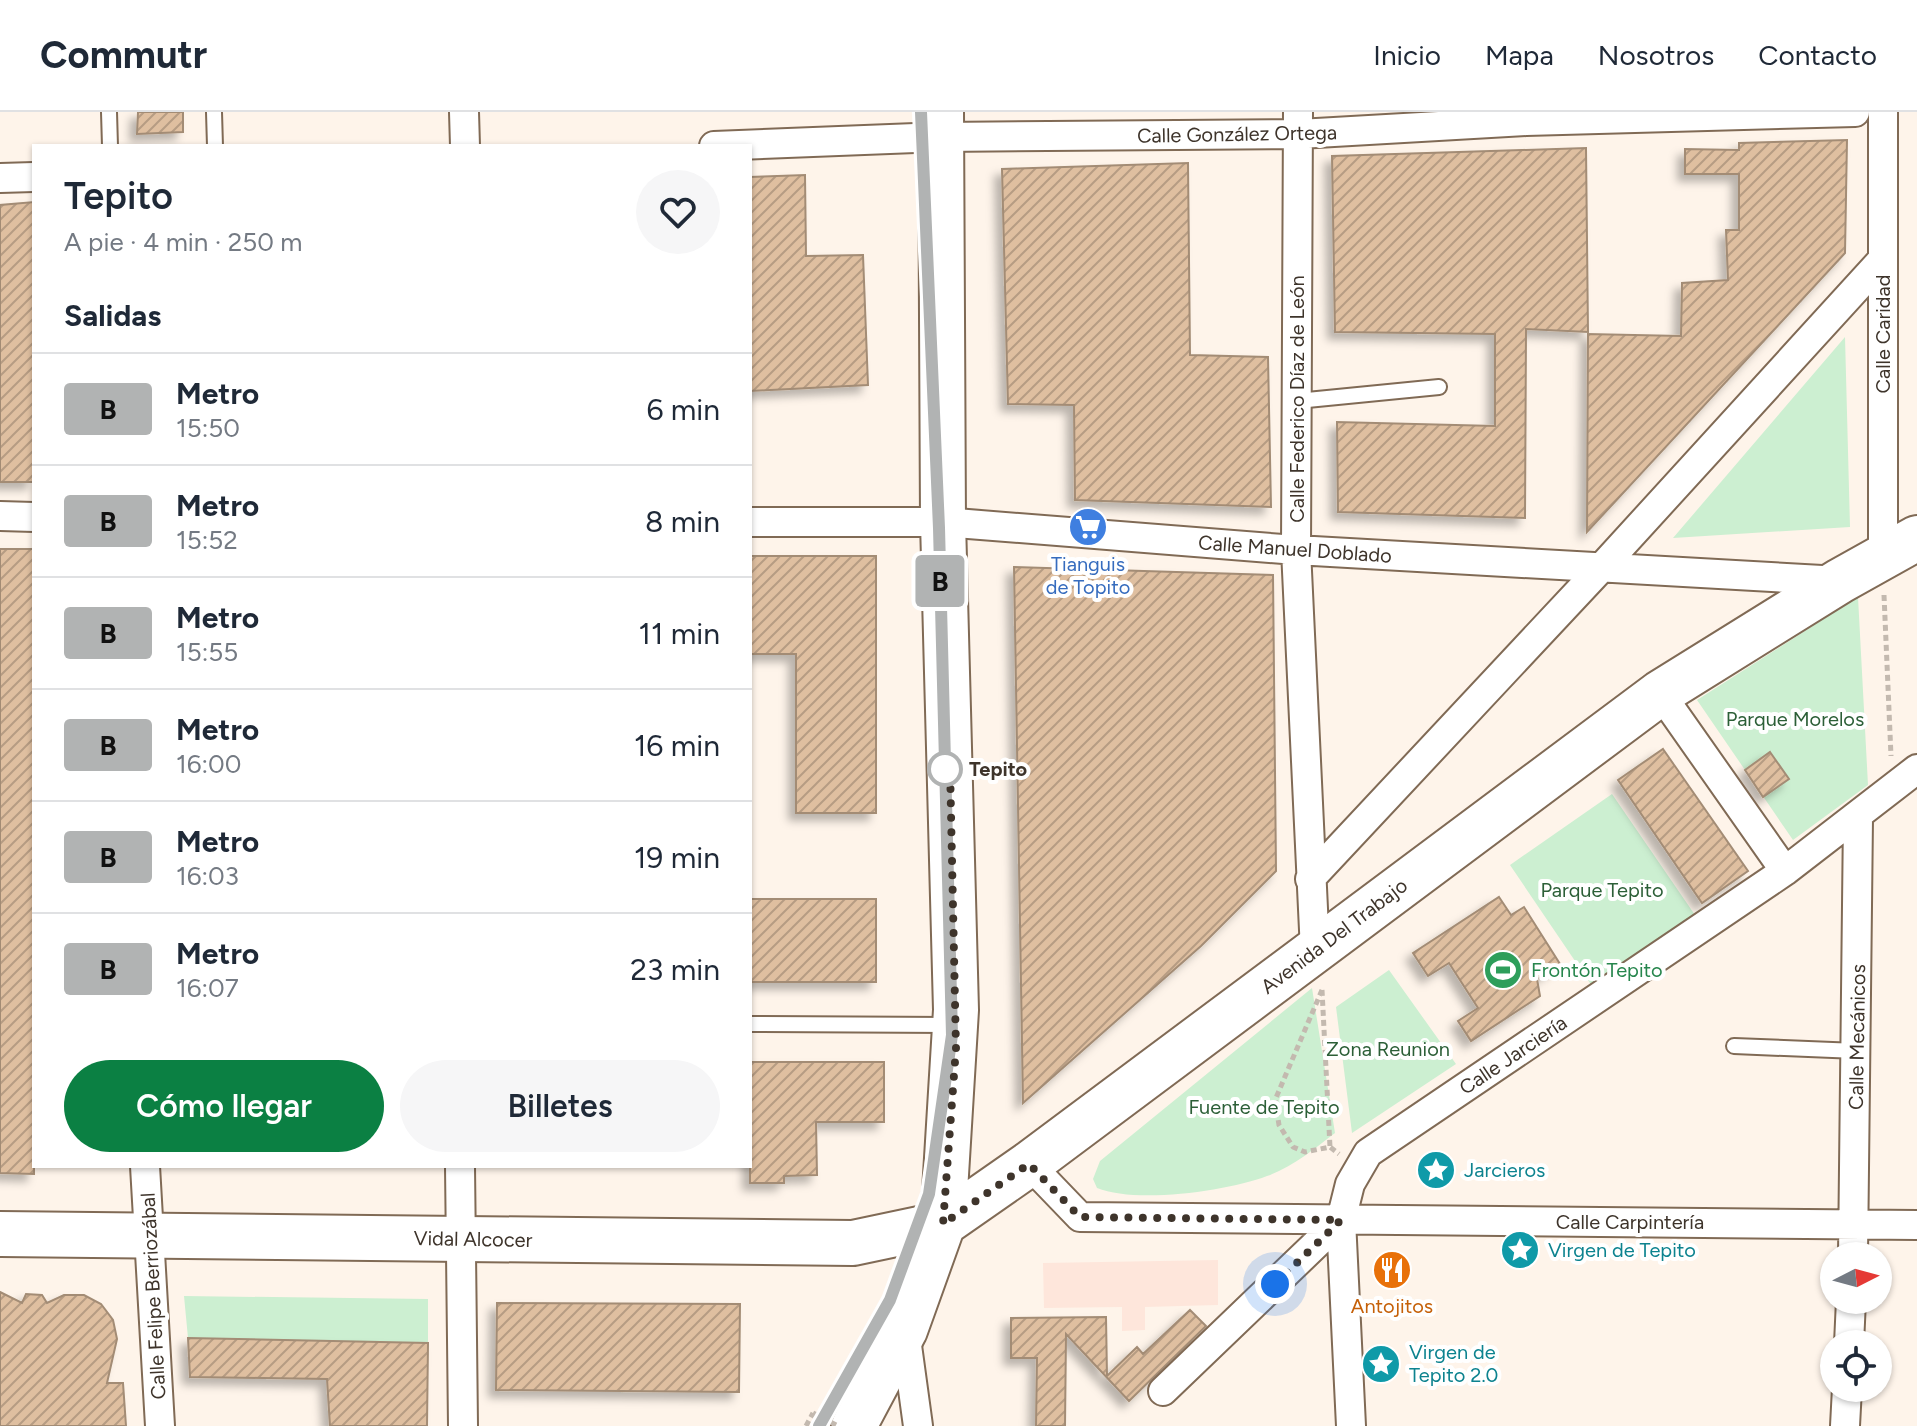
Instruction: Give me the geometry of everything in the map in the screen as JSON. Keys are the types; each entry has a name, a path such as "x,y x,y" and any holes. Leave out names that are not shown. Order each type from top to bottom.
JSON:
{"main road":[{"path":"854,1426 906,1340 948,1220 956,1025 951,523 952,133"},
{"name":"Avenida Del Trabajo","path":"948,1220 1320,962 1660,693 1840,581 1900,548"},
{"name":"Vidal Alcocer","path":"0,1234 853,1243 948,1220"}],"street":[{"path":"464,112 465,144"},
{"name":"Calle González Ortega","path":"751,144 952,133 1526,116 1855,112"},
{"name":"Calle Caridad","path":"1883,112 1883,259 1900,548"},
{"name":"Calle Federico Díaz de León","path":"1299,123 1296,550 1310,879 1320,962"},
{"path":"0,178 32,177"},
{"path":"1310,879 1602,567 1883,259"},
{"path":"0,516 32,517"},
{"name":"Calle Manuel Doblado","path":"752,522 951,523 1296,550 1840,581"},
{"path":"1660,693 1785,871"},
{"name":"Calle Jarciería","path":"1163,1391 1341,1220 1357,1169 1368,1153 1785,871 1858,818 1917,769"},
{"name":"Calle Mecánicos","path":"1853,1242 1858,818"},
{"name":"Calle Carpintería","path":"1029,1164 1080,1217 1917,1225"},
{"name":"Calle Felipe Berriozábal","path":"145,1168 160,1426"},
{"path":"460,1168 463,1426"},
{"path":"1341,1220 1351,1426"},
{"path":"906,1340 918,1426"},
{"path":"1845,1426 1846,1402"}],"lane":[{"path":"109,112 110,144"},
{"path":"214,112 215,144"},
{"path":"1297,401 1439,387"},
{"path":"948,1220 965,1078 968,929 951,523 959,477"},
{"path":"752,1024 956,1025"},
{"path":"1734,1046 1857,1051"},
{"path":"866,1426 906,1340"}],"path":[{"path":"1892,789 1900,548"},
{"path":"1320,962 1275,1100 1279,1125 1293,1147 1305,1152 1330,1147"},
{"path":"1320,962 1330,1147 1357,1169"},
{"path":"806,1426 813,1413 838,1426"}],"shaded area":[{"path":"1218,1260 1218,1305 1145,1307 1145,1330 1122,1331 1122,1307 1044,1308 1043,1263"}],"green space":[{"path":"1845,337 1850,527 1673,538"},
{"name":"Parque Morelos","path":"1858,597 1868,785 1793,840 1697,700"},
{"name":"Parque Tepito","path":"1612,794 1695,915 1592,986 1510,865"},
{"name":"Zona Reunion","path":"1389,970 1456,1064 1352,1133 1336,1007"},
{"name":"Fuente de Tepito","path":"1312,988 1335,1133 1286,1168 1229,1186 1158,1195 1114,1193 1097,1188 1093,1179 1100,1161"},
{"path":"184,1296 428,1299 428,1343 188,1338"}],"building":[{"path":"138,112 183,112 183,132 137,134"},
{"path":"1847,140 1845,253 1587,532 1588,334 1681,336 1682,283 1728,280 1726,230 1739,230 1739,174 1685,174 1685,149 1739,150 1739,143"},
{"path":"1586,148 1588,332 1526,329 1525,518 1338,512 1337,422 1495,426 1495,334 1335,332 1332,156"},
{"path":"1188,163 1190,355 1268,357 1271,507 1075,500 1074,405 1008,404 1002,169"},
{"path":"805,175 806,256 863,255 868,385 752,391 752,177"},
{"path":"32,202 32,482 0,482 0,205"},
{"path":"0,549 32,549 34,1174 0,1173"},
{"path":"752,556 876,556 876,813 796,813 796,654 752,654"},
{"path":"1014,567 1273,575 1276,871 1201,946 1023,1103"},
{"path":"1663,749 1748,871 1702,903 1618,780"},
{"path":"1770,752 1789,779 1763,797 1745,770"},
{"name":"Frontón Tepito","path":"1499,897 1511,915 1524,907 1560,964 1537,979 1540,996 1471,1041 1458,1021 1478,1008 1449,963 1428,976 1413,953"},
{"path":"752,899 876,899 876,982 752,982"},
{"path":"752,1062 884,1062 884,1122 816,1122 817,1175 784,1176 784,1183 750,1183"},
{"path":"0,1292 22,1303 26,1294 42,1295 47,1303 64,1295 84,1295 101,1304 113,1320 117,1339 107,1383 123,1383 126,1426 0,1426"},
{"path":"497,1303 740,1304 739,1392 496,1390"},
{"path":"1190,1310 1206,1326 1129,1401 1066,1334 1065,1426 1036,1426 1037,1358 1011,1358 1011,1318 1106,1317 1107,1376 1137,1347 1143,1354"},
{"path":"188,1338 428,1343 427,1426 330,1426 327,1379 190,1377"}],"metro line":[{"name":"B","path":"819,1426 890,1300 929,1194 952,1035 939,528 921,112"}],"place":[{"name":"Tianguis de Topito","path":"1088,527"},
{"name":"Tepito","path":"945,769"},
{"name":"Frontón Tepito","path":"1503,970"},
{"name":"Jarcieros","path":"1436,1170"},
{"name":"Virgen de Tepito","path":"1520,1250"},
{"name":"Antojitos","path":"1392,1270"},
{"name":"Virgen de Tepito 2.0","path":"1381,1364"}],"route":[{"path":"945,769 950,766 956,1048 943,1224 1029,1164 1080,1217 1341,1220 1275,1284"}]}
